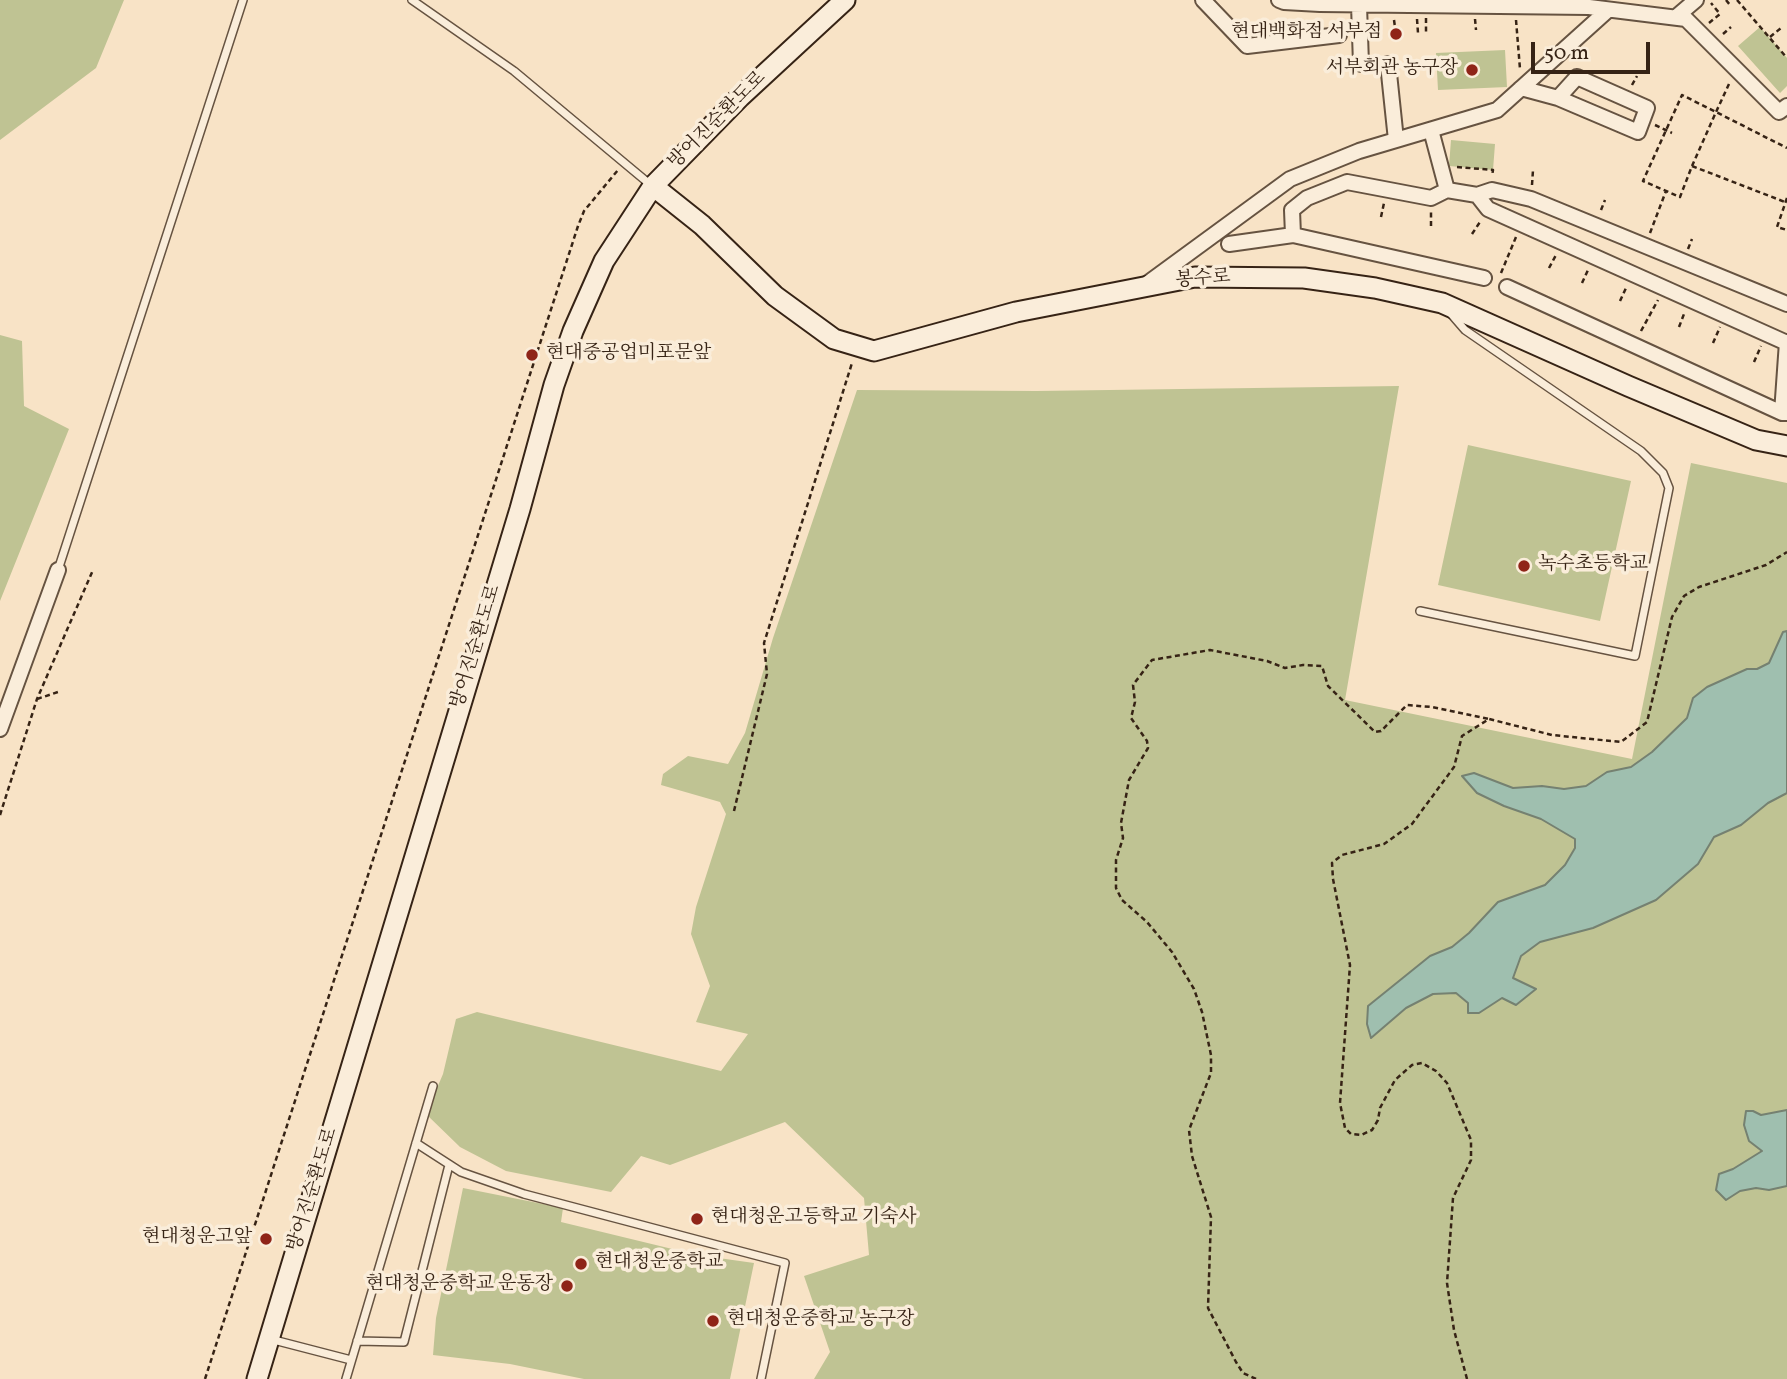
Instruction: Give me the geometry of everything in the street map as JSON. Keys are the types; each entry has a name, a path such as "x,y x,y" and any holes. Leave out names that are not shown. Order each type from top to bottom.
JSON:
{"main road":[{"name":"방어진순환도로","path":"257,1379 520,509 554,385 573,331 604,261 653,187 740,97 845,0"},
{"name":"봉수로","path":"653,187 702,225 775,296 834,339 874,351 1016,312 1195,277 1304,278 1375,288 1442,303 1756,440 1787,446"}],"street":[{"path":"1203,0 1247,46 1339,35"},
{"path":"1279,0 1589,7 1686,19 1784,112"},
{"path":"1676,17 1693,1"},
{"path":"1348,3 1361,64"},
{"path":"1144,286 1290,179 1359,151 1497,110 1608,10"},
{"path":"1388,64 1396,140"},
{"path":"1521,88 1558,98 1638,132 1647,108 1577,77 1558,98"},
{"path":"1431,130 1447,190"},
{"path":"1293,235 1292,210 1307,198 1347,182 1431,198 1447,190 1477,195 1492,190 1531,199 1787,304"},
{"path":"1229,244 1293,235 1496,282 1785,413 1787,342 1488,209 1477,195"},
{"path":"0,729 58,570"}],"lane":[{"path":"58,570 243,0"},
{"path":"412,0 514,71 653,187"},
{"path":"1420,611 1635,656 1669,488 1663,472 1641,451 1465,330 1442,303"},
{"path":"346,1379 433,1086"},
{"path":"416,1143 461,1172 524,1194 785,1263 761,1379"},
{"path":"357,1341 404,1342 449,1165"},
{"path":"269,1339 351,1360"}],"path":[{"path":"1709,0 1720,14"},
{"path":"1726,0 1730,5"},
{"path":"1737,0 1787,58"},
{"path":"1515,6 1521,88"},
{"path":"1769,37 1781,28"},
{"path":"1736,68 1716,112 1692,166 1680,197 1643,181 1682,95 1716,112 1787,148"},
{"path":"1667,130 1672,133"},
{"path":"205,1379 578,226 584,211 625,163"},
{"path":"1449,166 1493,170"},
{"path":"1692,166 1786,200 1777,227 1787,230"},
{"path":"1645,246 1666,191"},
{"path":"1496,282 1522,224"},
{"path":"1634,345 1664,288"},
{"path":"734,811 767,674 764,643 857,347"},
{"path":"1256,1379 1243,1373 1208,1308 1211,1217 1192,1156 1189,1130 1211,1073 1211,1055 1202,1012 1194,989 1172,953 1147,922 1122,900 1116,888 1116,860 1123,838 1121,823 1129,780 1148,748 1147,741 1130,718 1135,702 1133,685 1153,660 1210,650 1267,661 1285,668 1322,666 1328,686 1375,732 1381,731 1407,705 1432,707 1552,735 1621,742 1647,722 1672,617 1684,596 1699,587 1766,565 1787,552"},
{"path":"0,815 37,699 93,570"},
{"path":"37,699 61,691"},
{"path":"1467,1379 1454,1330 1447,1283 1453,1198 1471,1160 1471,1140 1447,1083 1436,1071 1422,1063 1412,1065 1395,1080 1372,1130 1361,1135 1351,1134 1345,1128 1340,1103 1350,965 1332,869 1335,859 1384,844 1412,824 1454,767 1462,736 1489,719"}],"green space":[{"path":"0,0 124,0 96,68 0,140"},
{"path":"1760,27 1787,58 1787,86 1780,93 1738,46"},
{"name":"서부회관 농구장","path":"1505,50 1507,87 1438,90 1436,53"},
{"path":"1451,140 1495,144 1493,170 1449,166"},
{"path":"0,335 22,341 24,406 69,429 0,601"},
{"path":"1399,386 1345,700 1632,759 1691,463 1787,483 1787,1379 814,1379 830,1352 804,1276 869,1255 864,1198 785,1122 670,1165 641,1156 611,1192 506,1171 460,1147 426,1114 443,1074 456,1019 477,1012 721,1071 748,1034 696,1022 710,986 691,934 696,907 726,814 720,802 661,785 663,774 688,756 728,764 745,733 773,638 857,390 1037,391"},
{"path":"1468,445 1631,481 1600,621 1438,585"},
{"name":"현대청운중학교 운동장","path":"463,1188 563,1208 561,1222 697,1255 754,1263 730,1379 584,1379 510,1364 433,1355 436,1318"}],"shaded area":[{"path":"1787,631 1787,793 1768,803 1741,825 1714,837 1698,864 1656,900 1593,928 1540,942 1521,956 1513,978 1536,989 1516,1005 1502,998 1479,1013 1468,1013 1468,1003 1456,993 1433,994 1406,1008 1371,1038 1367,1024 1368,1006 1430,956 1452,947 1498,902 1545,885 1565,865 1575,848 1575,839 1541,819 1477,793 1462,776 1474,773 1513,788 1542,786 1564,789 1586,786 1607,772 1631,767 1652,752 1687,718 1693,698 1707,687 1747,669 1757,669 1769,663 1783,632"},
{"path":"1787,1110 1787,1186 1740,1191 1726,1200 1716,1190 1719,1174 1733,1169 1762,1151 1749,1141 1744,1125 1746,1111 1761,1115"}],"place":[{"name":"현대백화점 서부점","path":"1396,34"},
{"name":"서부회관 농구장","path":"1472,70"},
{"name":"현대중공업미포문앞","path":"532,355"},
{"name":"녹수초등학교","path":"1524,566"},
{"name":"현대청운고등학교 기숙사","path":"697,1219"},
{"name":"현대청운고앞","path":"266,1239"},
{"name":"현대청운중학교","path":"581,1264"},
{"name":"현대청운중학교 운동장","path":"567,1286"},
{"name":"현대청운중학교 농구장","path":"713,1321"}]}
